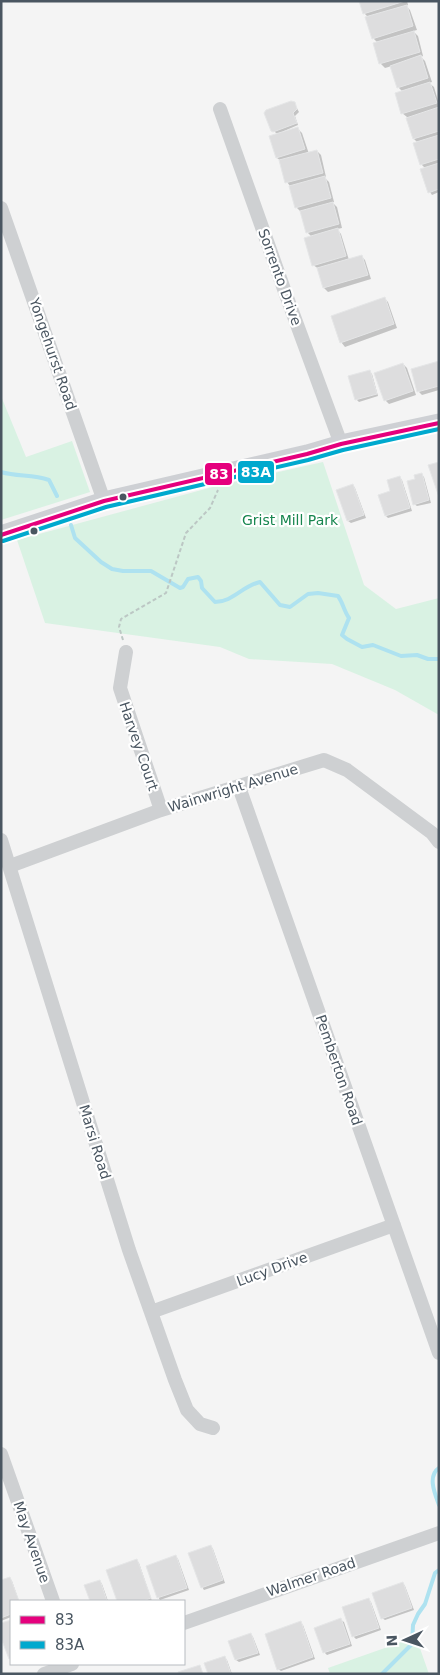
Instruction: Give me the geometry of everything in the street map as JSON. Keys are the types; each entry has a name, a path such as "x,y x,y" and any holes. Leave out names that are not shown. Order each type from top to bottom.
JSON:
{"street":[{"name":"Sorrento Drive","path":"220,108 341,444"},
{"name":"Yongehurst Road","path":"1,208 104,501"},
{"path":"1,535 104,501 307,454 341,444 439,423"},
{"name":"Harvey Court","path":"126,652 120,688 161,810"},
{"name":"Wainwright Avenue","path":"10,866 161,810 324,760 347,770 432,833 439,842"},
{"name":"Pemberton Road","path":"239,787 439,1353"},
{"name":"Marsi Road","path":"1,840 129,1250 151,1312 187,1410 200,1424 213,1428"},
{"name":"Lucy Drive","path":"151,1312 394,1225"},
{"name":"May Avenue","path":"1,1454 53,1600"},
{"name":"Walmer Road","path":"185,1623 439,1533"},
{"path":"44,1674 69,1665"}],"path":[{"path":"126,652 119,627 122,619 166,593 186,533 210,508 220,486"}],"green space":[{"path":"1,396 26,457 72,441 90,492 1,520"},
{"name":"Grist Mill Park","path":"323,462 364,585 396,609 439,598 439,715 395,690 332,664 249,659 220,647 45,623 17,540 220,485"},
{"path":"416,1637 429,1674 330,1674 328,1668"}],"building":[{"path":"359,1 405,1 363,14"},
{"path":"407,5 413,26 372,39 365,17"},
{"path":"414,31 420,52 379,64 373,43"},
{"path":"421,55 428,78 397,88 390,66"},
{"path":"430,82 437,103 401,114 395,93"},
{"path":"291,101 295,102 297,109 293,113 297,123 273,132 271,131 264,113 266,110"},
{"path":"439,107 439,131 413,139 406,118"},
{"path":"298,127 305,149 276,158 269,136"},
{"path":"439,135 439,159 420,165 413,143"},
{"path":"317,150 323,173 285,183 279,160"},
{"path":"439,163 439,189 428,193 420,169"},
{"path":"325,176 331,198 295,208 289,186"},
{"path":"333,202 339,224 306,233 300,211"},
{"path":"338,228 346,256 312,266 304,238"},
{"path":"362,255 368,275 323,288 317,268"},
{"path":"385,297 394,324 340,343 331,316"},
{"path":"439,361 439,386 417,392 411,369"},
{"path":"403,363 413,391 384,401 374,373"},
{"path":"370,370 377,394 355,400 348,376"},
{"path":"439,462 439,497 428,465"},
{"path":"422,473 429,500 413,505 407,481 415,479 414,475"},
{"path":"400,476 410,508 385,516 378,495 390,491 387,480"},
{"path":"353,484 364,515 347,521 336,490"},
{"path":"211,1545 223,1580 201,1588 188,1553"},
{"path":"176,1555 187,1588 157,1598 146,1566"},
{"path":"137,1559 151,1598 146,1600 117,1600 106,1570"},
{"path":"10,1577 19,1600 10,1600 10,1614 1,1618 1,1580"},
{"path":"100,1580 107,1600 90,1600 84,1585"},
{"path":"403,1582 412,1608 381,1619 372,1593"},
{"path":"369,1598 379,1628 352,1637 342,1607"},
{"path":"341,1618 350,1644 323,1653 314,1628"},
{"path":"10,1620 9,1659 1,1638 1,1623"},
{"path":"301,1621 313,1657 277,1670 265,1634"},
{"path":"251,1633 258,1653 235,1660 228,1641"},
{"path":"225,1656 231,1674 208,1674 204,1663"},
{"path":"200,1665 203,1674 179,1674 178,1672"}],"waterway":[{"path":"1,472 49,480 57,496"},
{"path":"71,525 75,538 101,562 112,569 151,571 180,588 183,587 188,579 198,577 202,588 215,602 232,597 260,582 280,605 290,607 308,594 318,593 338,596 349,618 342,635 347,639 362,647 373,645 401,656 417,655 428,659 439,659"},
{"path":"439,1468 433,1476 434,1491 439,1505"},
{"path":"382,1674 412,1644 413,1625 425,1604 435,1573 439,1570"}],"transit line":[{"name":"83","path":"1,535 104,501 307,454 341,444 439,423"},
{"name":"83A","path":"3,541 106,507 439,429"}]}
